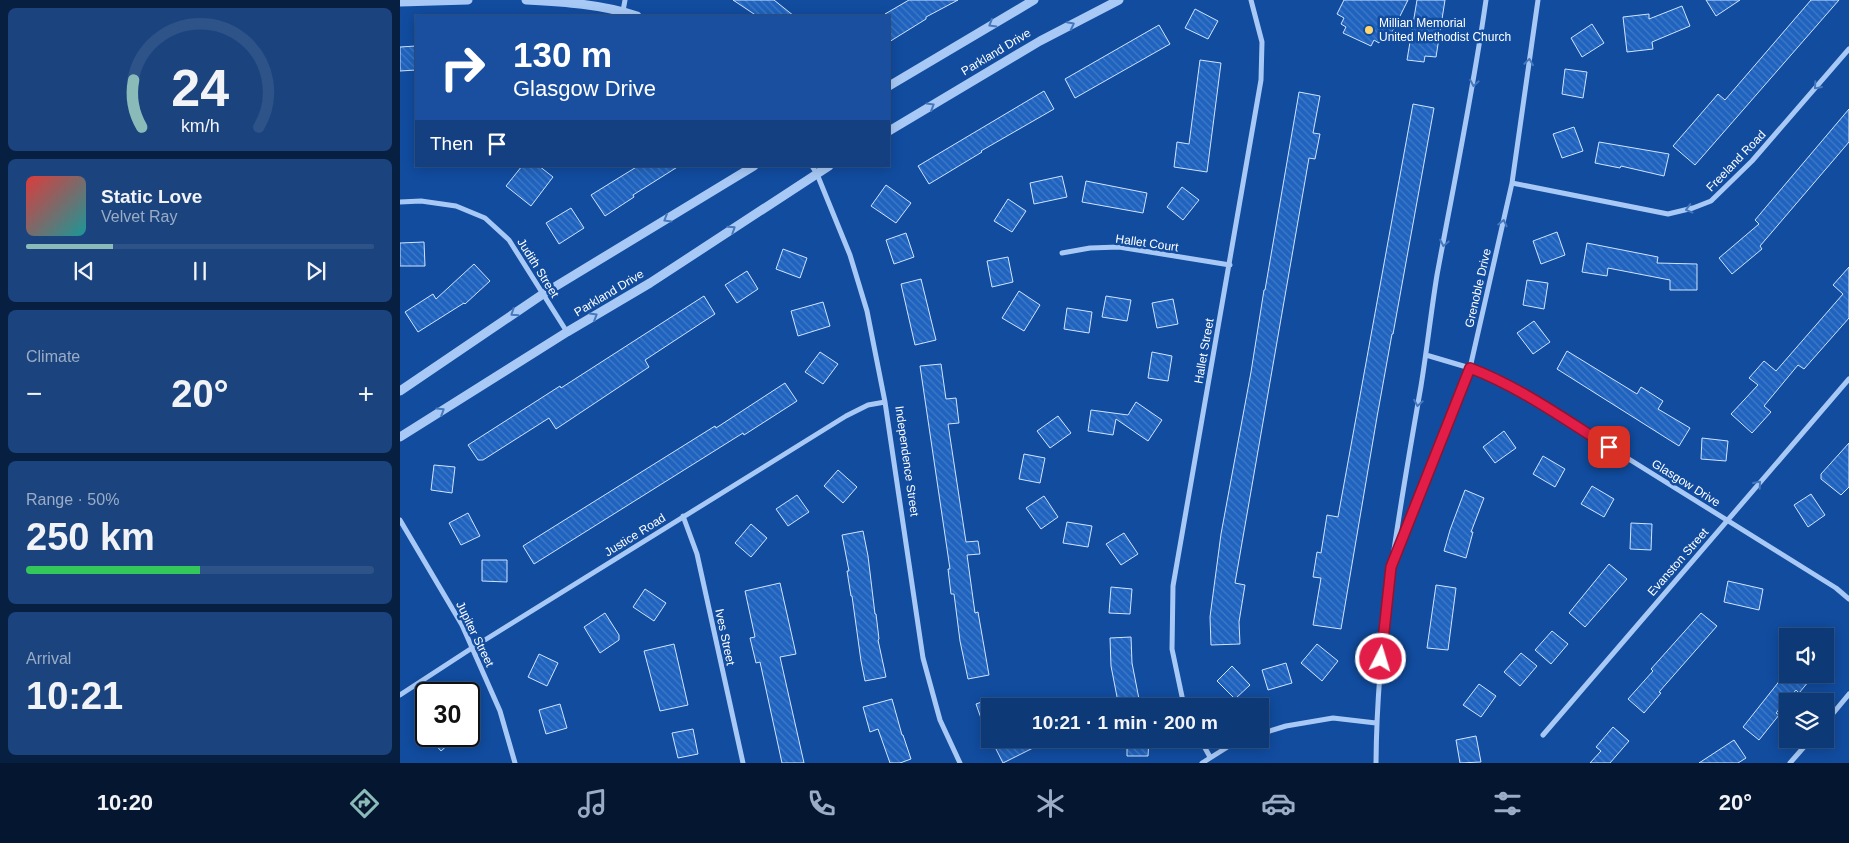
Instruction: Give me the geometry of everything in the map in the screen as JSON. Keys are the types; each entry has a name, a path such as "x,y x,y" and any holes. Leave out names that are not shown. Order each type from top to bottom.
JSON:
{"street":[{"path":"400,2 468,0"},
{"path":"526,0 581,4 634,15"},
{"path":"622,11 625,0"},
{"name":"Parkland Drive","path":"890,85 1020,3 1034,0"},
{"name":"Parkland Drive","path":"890,130 1040,41 1119,0"},
{"name":"Hallet Street","path":"1182,698 1172,648 1173,586 1261,80 1262,42 1251,0"},
{"name":"Grenoble Drive","path":"1376,763 1376,723 1382,643 1391,567 1437,277 1474,83 1486,0"},
{"name":"Grenoble Drive","path":"1391,567 1470,368 1512,183 1538,0"},
{"name":"Freeland Road","path":"1512,183 1668,214 1711,201 1752,161 1849,48"},
{"path":"400,391 543,294 752,167"},
{"name":"Parkland Drive","path":"400,437 567,332 650,283 814,170"},
{"name":"Independence Street","path":"814,170 850,255 867,311 886,402 923,658 940,720 960,763"},
{"name":"Judith Street","path":"400,202 421,201 456,206 485,218 509,240 567,332"},
{"name":"Hallet Court","path":"1062,254 1090,248 1119,247 1230,265"},
{"name":"Glasgow Drive","path":"1426,355 1492,376 1542,405 1836,588 1849,599"},
{"name":"Evanston Street","path":"1543,735 1849,379"},
{"name":"Justice Road","path":"400,695 683,516 846,416 868,405 886,402"},
{"name":"Ives Street","path":"683,516 697,554 743,763"},
{"name":"Jupiter Street","path":"400,520 462,625 500,711 515,763"},
{"path":"1834,712 1849,694"},
{"path":"1269,731 1286,726 1333,718 1376,723"},
{"path":"1205,748 1210,757"},
{"path":"1202,763 1225,748"},
{"path":"1790,763 1803,748"}],"building":[{"path":"733,0 774,0 793,15 756,15"},
{"path":"909,0 958,0 926,17 926,19 890,41 890,15 885,14"},
{"path":"1344,0 1408,0 1388,40 1382,37 1379,43 1374,40 1371,46 1343,33 1346,27 1341,24 1344,18 1337,14"},
{"path":"1417,0 1445,0 1436,57 1425,56 1424,62 1407,60"},
{"path":"1706,0 1740,0 1716,16"},
{"path":"1811,0 1839,0 1695,165 1673,146 1718,94 1725,100"},
{"path":"1682,6 1690,26 1652,42 1653,49 1627,52 1623,17 1649,14 1649,19"},
{"path":"1195,9 1218,21 1208,39 1185,28"},
{"path":"1592,24 1604,43 1582,57 1571,38"},
{"path":"1159,25 1170,44 1075,98 1065,79"},
{"path":"415,46 415,70 400,71 400,47"},
{"path":"1200,60 1221,63 1207,172 1174,167 1177,142 1189,144"},
{"path":"1565,69 1587,72 1583,98 1562,94"},
{"path":"1044,91 1054,109 981,151 929,184 918,166"},
{"path":"1299,92 1320,96 1313,133 1320,134 1315,159 1309,158 1235,583 1245,585 1239,622 1240,644 1211,645 1210,617 1221,534"},
{"path":"1413,104 1434,108 1377,417 1341,629 1313,625 1321,578 1313,577 1317,552 1321,553 1327,515 1338,517"},
{"path":"1849,109 1849,142 1760,246 1762,249 1732,274 1719,258 1759,224 1755,220"},
{"path":"1574,127 1583,151 1562,158 1553,134"},
{"path":"1599,142 1669,154 1664,176 1621,166 1620,168 1595,163"},
{"path":"521,167 540,167 553,177 531,206 506,186"},
{"path":"636,167 677,167 633,195 634,197 605,216 591,195"},
{"path":"1062,176 1067,197 1034,204 1030,183"},
{"path":"1086,181 1147,193 1143,213 1082,202"},
{"path":"886,185 911,203 896,223 871,206"},
{"path":"1182,187 1199,200 1183,220 1167,207"},
{"path":"1008,199 1026,211 1012,232 994,221"},
{"path":"571,208 584,228 559,244 546,223"},
{"path":"1557,232 1565,255 1541,264 1533,241"},
{"path":"906,233 914,257 894,264 886,240"},
{"path":"424,242 425,266 400,266 400,243"},
{"path":"1587,243 1658,257 1657,263 1697,264 1697,290 1670,290 1670,280 1608,268 1607,276 1582,272"},
{"path":"783,249 807,258 800,278 776,269"},
{"path":"1008,257 1013,282 992,287 987,261"},
{"path":"474,264 490,281 465,304 418,332 405,312 433,294 436,299"},
{"path":"1849,267 1849,318 1804,369 1798,365 1764,406 1771,412 1752,433 1731,414 1758,385 1749,378 1764,361 1776,371 1843,294 1833,285"},
{"path":"747,271 758,289 737,303 725,285"},
{"path":"921,279 936,340 915,345 901,284"},
{"path":"1527,280 1548,283 1544,309 1523,305"},
{"path":"1019,291 1040,305 1024,331 1002,318"},
{"path":"704,296 715,314 645,360 649,367 556,429 549,418 483,460 478,460 468,445"},
{"path":"1106,296 1131,300 1127,321 1102,317"},
{"path":"1173,299 1178,324 1157,328 1152,303"},
{"path":"823,302 830,326 798,336 791,311"},
{"path":"1067,308 1092,312 1089,333 1064,329"},
{"path":"1534,321 1550,342 1533,354 1517,333"},
{"path":"1567,351 1637,394 1641,387 1663,401 1658,409 1690,428 1679,446 1557,369"},
{"path":"820,352 838,364 823,384 805,372"},
{"path":"1152,352 1172,356 1168,381 1148,378"},
{"path":"941,364 946,399 956,398 959,423 948,424 966,542 978,541 980,554 967,555 975,613 978,612 989,675 968,679 960,641 954,594 951,594 948,569 950,569 920,366"},
{"path":"785,383 797,401 534,564 523,546 715,426 716,428"},
{"path":"1136,402 1162,420 1148,441 1116,419 1113,435 1088,431 1091,410 1128,415"},
{"path":"1058,416 1071,433 1050,448 1037,431"},
{"path":"1504,431 1516,448 1495,463 1483,447"},
{"path":"1702,438 1728,441 1726,461 1701,459"},
{"path":"1849,443 1849,487 1841,495 1821,479 1821,474"},
{"path":"1024,454 1045,458 1040,483 1019,479"},
{"path":"1543,456 1565,469 1555,487 1533,474"},
{"path":"434,465 455,467 452,493 431,490"},
{"path":"838,470 857,487 843,503 824,486"},
{"path":"1592,486 1614,499 1604,517 1581,504"},
{"path":"1465,490 1484,498 1471,532 1473,532 1466,558 1444,551"},
{"path":"1811,494 1825,515 1808,527 1794,505"},
{"path":"797,495 809,512 788,526 776,509"},
{"path":"1044,496 1058,517 1041,529 1026,508"},
{"path":"468,513 480,536 461,545 449,523"},
{"path":"1067,522 1092,526 1088,547 1063,543"},
{"path":"1631,523 1652,524 1651,550 1630,549"},
{"path":"751,524 767,538 751,557 735,543"},
{"path":"863,531 876,614 878,640 886,677 865,681 842,535"},
{"path":"1124,533 1138,554 1121,565 1106,544"},
{"path":"482,560 507,560 507,582 482,581"},
{"path":"1609,564 1627,579 1585,627 1569,613"},
{"path":"1728,581 1763,589 1759,610 1724,602"},
{"path":"780,583 796,654 780,657 804,763 782,763 760,662 756,663 750,638 755,637 745,591"},
{"path":"1436,585 1456,588 1448,650 1427,648"},
{"path":"1111,587 1132,589 1130,614 1109,613"},
{"path":"645,589 666,603 654,621 633,607"},
{"path":"605,613 619,635 619,640 600,653 584,627"},
{"path":"1701,613 1717,626 1659,692 1661,693 1644,713 1628,699 1653,671 1651,669"},
{"path":"1552,631 1568,644 1551,664 1535,650"},
{"path":"1131,637 1132,663 1139,698 1117,698 1111,666 1110,638"},
{"path":"674,644 688,705 660,711 644,651"},
{"path":"1317,644 1338,661 1322,681 1301,663"},
{"path":"1521,653 1537,666 1520,686 1504,672"},
{"path":"539,654 558,663 547,686 528,677"},
{"path":"1286,663 1292,683 1268,690 1262,670"},
{"path":"1232,666 1250,685 1234,698 1217,681"},
{"path":"1779,682 1807,683 1799,693 1796,690 1793,693 1779,693 1779,710 1776,713 1779,715 1759,740 1743,727"},
{"path":"1479,684 1496,696 1481,717 1463,705"},
{"path":"892,699 911,759 900,763 890,763 878,729 870,732 863,707"},
{"path":"981,702 981,718 976,704"},
{"path":"560,704 567,728 546,734 539,710"},
{"path":"1613,727 1629,741 1610,763 1590,763 1601,751 1596,747"},
{"path":"693,729 698,754 678,758 672,733"},
{"path":"1476,736 1481,762 1460,763 1456,740"},
{"path":"1734,740 1746,758 1738,763 1699,763"},
{"path":"438,747 446,747 441,751"},
{"path":"996,748 1033,748 1003,763"},
{"path":"1127,748 1148,748 1148,756 1127,756"}],"place":[{"name":"Millian Memorial United Methodist Church","path":"1369,30"}],"route":[{"path":"1381,659 1391,567 1470,368 1492,376 1609,447"}]}
